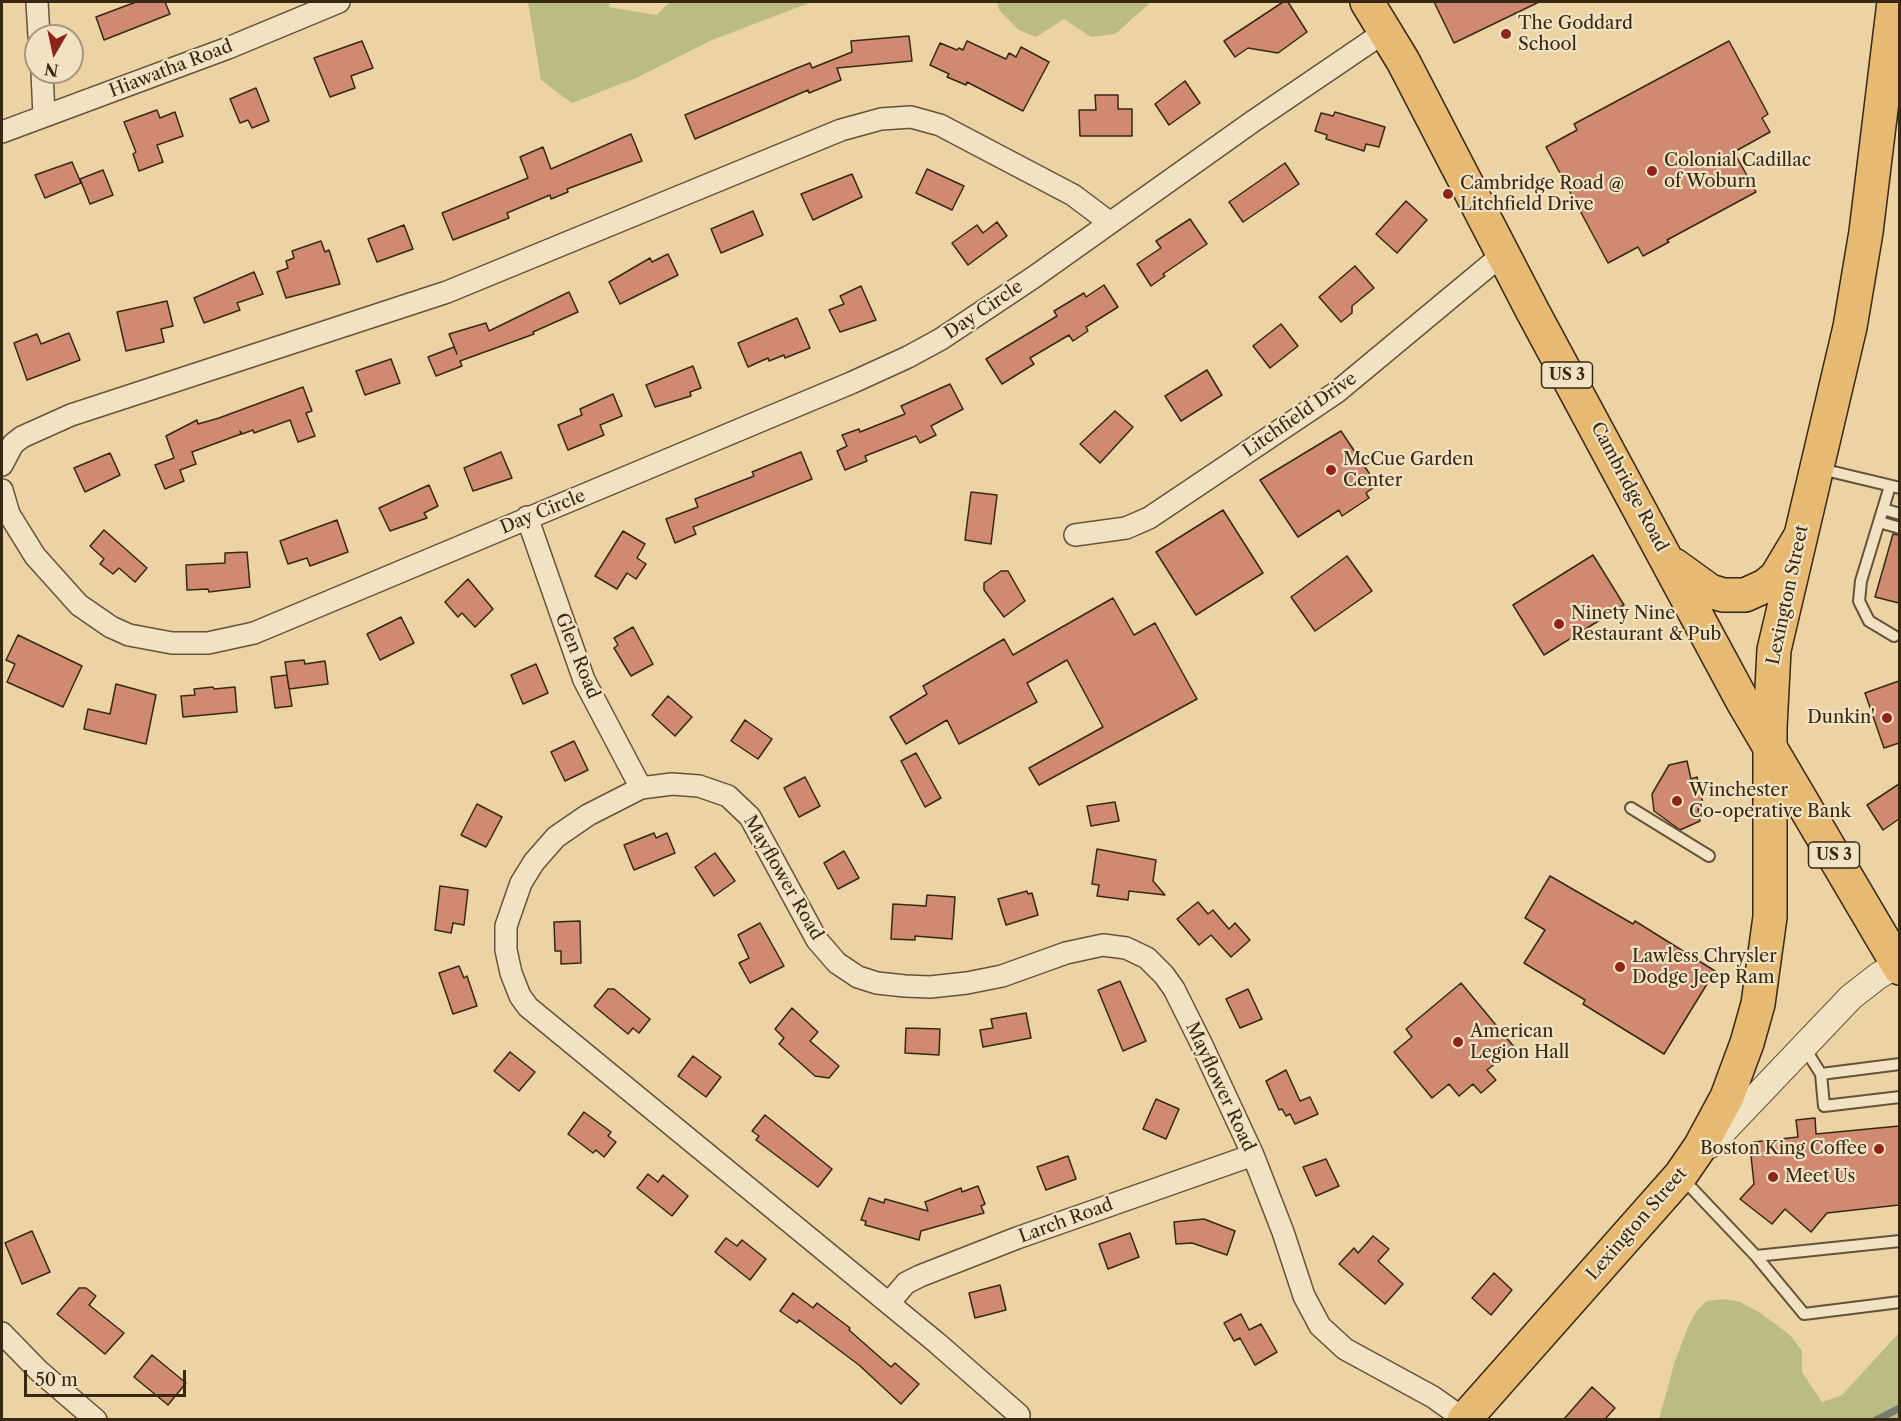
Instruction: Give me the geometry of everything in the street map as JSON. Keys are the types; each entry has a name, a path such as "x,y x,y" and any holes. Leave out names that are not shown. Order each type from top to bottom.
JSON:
{"main road":[{"name":"Cambridge Road","path":"1367,2 1386,31 1428,107 1503,254 1770,746 1899,965"},
{"name":"Lexington Street","path":"1464,1419 1680,1176 1700,1147 1727,1097 1742,1057 1758,1004 1770,916 1770,746 1774,650 1858,279 1894,2"},
{"path":"1668,560 1710,591 1723,595 1745,595 1771,582 1800,537"}],"street":[{"path":"37,2 38,24"},
{"name":"Hiawatha Road","path":"2,132 228,48 339,2"},
{"name":"Day Circle","path":"2,490 9,514 21,537 48,572 80,605 104,622 129,635 172,643 208,643 271,627 527,517 821,396 908,357 941,339 1034,277 1109,222 1386,31"},
{"path":"43,84 45,116"},
{"path":"2,465 13,444 22,437 71,415 447,292 841,130 881,119 911,117 940,125 1073,195 1109,222"},
{"name":"Litchfield Drive","path":"1075,535 1126,528 1149,518 1337,392 1503,254"},
{"name":"Glen Road","path":"527,517 584,680 641,788"},
{"name":"Mayflower Road","path":"1019,1415 889,1303 539,1017 520,996 506,950 506,926 511,904 526,874 556,837 588,815 641,788 672,784 699,786 718,791 738,804 750,817 768,845 817,940 847,971 869,981 930,987 967,983 1002,976 1066,953 1103,945 1126,948 1147,958 1174,989 1252,1155 1283,1232 1304,1296 1320,1326 1345,1349 1433,1397 1464,1419"},
{"path":"1680,1176 1851,998 1878,976 1899,965"},
{"name":"Larch Road","path":"889,1303 906,1283 920,1276 1017,1238 1252,1155"},
{"path":"2,1333 39,1371 96,1419"}],"lane":[{"path":"1817,468 1895,487 1883,509 1861,581 1859,601 1869,621 1894,636"},
{"path":"1883,509 1899,514"},
{"path":"1879,522 1899,528"},
{"path":"1631,808 1709,856"},
{"path":"1803,1047 1821,1074 1824,1106 1899,1097"},
{"path":"1821,1074 1899,1064"},
{"path":"1680,1176 1756,1256 1804,1314 1899,1302"},
{"path":"1756,1256 1899,1241"}],"green space":[{"path":"528,2 610,2 609,7 656,15 670,2 812,2 712,40 636,78 572,103 541,80"},
{"path":"997,2 1150,3 1115,34 1091,37 1064,19 1036,37 1019,30 999,10"},
{"path":"1724,1299 1740,1302 1762,1314 1790,1335 1802,1351 1802,1372 1822,1402 1842,1395 1899,1333 1899,1419 1659,1419 1675,1361 1697,1310 1707,1301"}],"building":[{"path":"136,2 165,2 170,14 104,40 96,17"},
{"path":"1283,2 1288,2 1307,32 1278,53 1248,48 1235,57 1224,41"},
{"path":"1434,2 1539,2 1454,43"},
{"path":"909,36 912,61 837,68 841,80 809,93 808,90 695,139 685,115 810,63 812,68 852,52 851,41"},
{"path":"362,41 373,68 351,76 355,88 330,97 314,58"},
{"path":"967,41 1006,59 1009,53 1016,57 1021,47 1049,62 1023,111 967,82 966,85 947,77 949,74 930,65 940,43 963,50"},
{"name":"Colonial Cadillac of Woburn","path":"1729,41 1768,114 1762,118 1770,132 1734,152 1756,192 1667,240 1669,242 1643,256 1638,247 1608,263 1546,147 1577,130 1574,124"},
{"path":"1185,81 1200,103 1169,125 1155,104"},
{"path":"256,88 269,121 252,128 248,120 240,123 230,99"},
{"path":"1095,95 1118,95 1118,109 1132,109 1132,136 1080,136 1079,110 1096,110"},
{"path":"157,110 160,118 175,112 183,136 157,145 163,162 139,171 133,154 136,152 124,122"},
{"path":"1335,112 1385,127 1379,147 1366,144 1364,151 1326,139 1327,135 1315,131 1321,113 1333,116"},
{"path":"631,134 642,161 567,189 568,192 551,199 550,195 507,213 509,218 453,240 442,213 528,178 520,157 543,147 551,169"},
{"path":"72,162 81,183 45,198 35,175"},
{"path":"1285,163 1299,184 1243,222 1229,202"},
{"path":"927,169 964,186 952,210 916,193"},
{"path":"103,170 113,195 90,204 80,179"},
{"path":"852,174 862,197 813,220 801,194"},
{"path":"1406,201 1427,220 1397,253 1376,234"},
{"path":"753,211 763,235 721,253 711,229"},
{"path":"1190,219 1207,244 1163,274 1165,276 1151,286 1137,264 1161,248 1156,241"},
{"path":"997,222 1007,236 968,265 952,243 977,225 983,233"},
{"path":"404,225 413,249 377,262 368,239"},
{"path":"321,241 325,252 329,250 340,284 286,298 277,272 288,268 286,261 294,258 292,251"},
{"path":"668,254 678,275 620,304 609,282 650,258 652,262"},
{"path":"1355,266 1374,288 1352,306 1352,313 1341,322 1319,297"},
{"path":"254,272 263,294 237,303 240,310 204,323 194,298"},
{"path":"1104,285 1118,307 1086,327 1088,331 1073,341 1069,335 1030,358 1034,364 1002,384 986,359 1057,316 1054,311 1084,293 1086,297"},
{"path":"861,286 876,320 840,332 829,310 844,304 840,296"},
{"path":"569,292 578,312 533,332 534,334 460,361 462,366 436,376 428,357 454,347 457,354 449,334 486,323 489,331"},
{"path":"167,301 173,326 161,329 164,342 126,351 117,312"},
{"path":"797,318 810,348 785,358 784,355 769,361 768,358 748,367 738,343"},
{"path":"1281,324 1298,346 1270,368 1253,346"},
{"path":"69,333 80,360 27,380 14,343 37,334 41,344"},
{"path":"391,359 400,383 365,395 356,371"},
{"path":"693,366 701,388 690,392 691,396 655,407 646,385"},
{"path":"1207,370 1222,395 1181,421 1165,396"},
{"path":"950,384 963,409 931,426 936,435 920,443 916,436 865,456 867,461 845,470 837,451 847,446 842,435 859,429 860,432 905,414 901,406"},
{"path":"303,387 312,411 306,413 315,436 298,442 290,420 254,433 253,430 242,434 240,431 241,434 192,452 196,464 180,470 184,481 165,489 155,465 174,458 166,436 197,420 198,424 219,418"},
{"path":"613,394 622,416 600,425 604,435 568,450 558,425 582,415 580,409"},
{"path":"1115,411 1133,427 1100,463 1080,444"},
{"path":"1341,431 1377,485 1366,493 1369,498 1342,516 1339,510 1298,537 1260,480"},
{"path":"501,452 512,478 473,491 464,468"},
{"path":"801,452 812,479 693,527 696,534 675,543 666,519 698,507 695,499 754,476 752,472"},
{"path":"110,453 120,475 85,492 74,468"},
{"path":"429,485 438,506 424,513 427,518 390,531 379,508"},
{"path":"971,492 997,495 991,544 965,540"},
{"path":"1223,510 1263,573 1196,615 1156,552"},
{"path":"337,520 348,552 310,566 307,558 288,564 280,541"},
{"path":"104,530 147,568 135,582 119,568 113,574 100,564 104,559 90,546"},
{"path":"623,531 645,544 637,558 646,564 636,579 627,573 617,589 595,576"},
{"path":"1893,534 1899,535 1899,603 1875,597"},
{"path":"247,552 250,587 209,592 208,589 187,590 186,565 225,563 225,553"},
{"name":"Ninety Nine Restaurant & Pub","path":"1593,555 1624,605 1544,655 1513,605"},
{"path":"1347,556 1372,591 1315,631 1291,597"},
{"path":"1001,571 1008,571 1025,601 1004,617 984,590 984,583"},
{"path":"468,579 493,609 475,627 462,613 458,617 445,602"},
{"path":"1113,598 1134,635 1155,623 1197,699 1039,785 1029,768 1103,727 1067,660 1027,683 1037,702 959,744 947,720 906,744 890,717 927,694 923,686 1004,639 1013,655"},
{"path":"401,617 414,643 380,660 367,634"},
{"path":"633,627 653,664 631,676 614,648 618,645 614,638"},
{"path":"18,635 82,666 63,707 7,682 15,664 6,660"},
{"path":"304,660 305,664 325,661 328,684 289,689 285,662"},
{"path":"536,664 548,693 523,704 511,675"},
{"path":"287,675 292,706 275,708 271,677"},
{"name":"Dunkin'","path":"1899,681 1899,743 1884,748 1865,693"},
{"path":"116,684 156,695 146,744 84,729 88,709 110,714"},
{"path":"213,687 214,689 235,687 237,712 183,717 181,696 195,695 194,689"},
{"path":"668,696 692,717 675,736 652,715"},
{"path":"745,720 772,739 758,759 731,741"},
{"path":"574,741 588,770 565,781 551,752"},
{"path":"916,753 941,798 925,807 901,761"},
{"name":"Winchester Co-operative Bank","path":"1687,761 1691,779 1697,777 1704,808 1698,809 1700,821 1680,830 1654,811 1652,794 1669,765"},
{"path":"805,777 820,806 799,817 784,788"},
{"path":"1899,784 1899,819 1883,830 1867,805"},
{"path":"1115,802 1119,821 1091,826 1087,806"},
{"path":"477,804 502,817 486,847 461,835"},
{"path":"654,833 656,838 667,833 675,853 634,870 624,845"},
{"path":"1097,849 1156,860 1153,881 1165,895 1129,891 1128,900 1097,896 1099,885 1092,884"},
{"path":"844,851 859,878 838,889 824,863"},
{"path":"715,853 735,881 714,896 695,867"},
{"name":"Lawless Chrysler Dodge Jeep Ram","path":"1550,876 1633,924 1635,921 1715,971 1664,1054 1583,1004 1585,1000 1524,963 1545,930 1525,918"},
{"path":"440,886 468,890 464,925 453,923 451,933 435,930"},
{"path":"1027,891 1028,894 1032,893 1038,915 1006,925 998,899"},
{"path":"927,895 955,897 952,939 915,936 915,940 891,939 893,904 926,906"},
{"path":"1198,902 1208,914 1213,910 1229,929 1235,923 1250,940 1231,957 1211,935 1199,945 1177,919"},
{"path":"580,921 581,963 561,964 561,951 555,951 554,922"},
{"path":"760,923 784,966 750,983 739,963 749,958 738,935"},
{"path":"459,966 464,978 467,976 477,1006 453,1014 439,973"},
{"path":"1120,981 1146,1041 1123,1051 1098,990"},
{"name":"American Legion Hall","path":"1461,983 1515,1048 1487,1070 1496,1080 1481,1093 1473,1084 1459,1096 1449,1084 1432,1098 1394,1052 1412,1037 1406,1029"},
{"path":"608,989 614,989 650,1019 639,1033 633,1028 628,1034 594,1006"},
{"path":"1248,989 1262,1019 1240,1028 1226,999"},
{"path":"792,1008 818,1032 810,1041 839,1066 829,1078 815,1076 779,1044 784,1038 775,1029"},
{"path":"1026,1013 1031,1038 983,1047 980,1030 993,1028 991,1019"},
{"path":"906,1028 940,1029 939,1055 905,1053"},
{"path":"510,1052 535,1072 519,1091 494,1071"},
{"path":"693,1056 721,1077 706,1097 678,1076"},
{"path":"1286,1070 1300,1101 1310,1097 1318,1114 1295,1124 1290,1114 1286,1116 1282,1109 1279,1110 1266,1081"},
{"path":"1156,1099 1179,1109 1166,1139 1143,1129"},
{"path":"584,1112 611,1132 608,1136 616,1142 604,1157 596,1150 593,1153 568,1134"},
{"path":"765,1115 832,1169 818,1187 756,1140 759,1136 752,1131"},
{"path":"1815,1118 1816,1134 1899,1126 1899,1205 1827,1213 1811,1232 1785,1209 1772,1224 1740,1199 1754,1184 1751,1156 1756,1155 1754,1142 1798,1137 1796,1120"},
{"path":"1068,1156 1076,1179 1046,1190 1037,1167"},
{"path":"1326,1159 1339,1186 1316,1196 1303,1167"},
{"path":"648,1174 658,1182 663,1175 688,1196 672,1216 637,1188"},
{"path":"978,1186 985,1204 981,1206 984,1213 921,1231 919,1240 865,1225 866,1221 861,1220 869,1198 884,1203 885,1199 928,1211 925,1202 961,1188 962,1192"},
{"path":"1204,1219 1235,1231 1227,1255 1192,1243 1176,1244 1174,1222"},
{"path":"32,1231 50,1272 22,1284 5,1243"},
{"path":"1130,1233 1139,1257 1108,1269 1099,1244"},
{"path":"1373,1236 1389,1249 1378,1261 1403,1284 1385,1304 1339,1264 1354,1248 1358,1253"},
{"path":"726,1238 737,1246 742,1240 766,1259 750,1280 715,1252"},
{"path":"1494,1273 1512,1290 1491,1315 1472,1298"},
{"path":"1000,1285 1006,1310 975,1318 969,1293"},
{"path":"79,1288 86,1288 96,1296 89,1305 124,1333 105,1354 57,1314"},
{"path":"793,1293 813,1308 817,1303 850,1328 849,1330 891,1367 895,1363 919,1384 901,1404 859,1365 799,1320 797,1323 780,1311"},
{"path":"1241,1314 1249,1330 1261,1324 1277,1352 1255,1365 1240,1338 1234,1341 1224,1323"},
{"path":"152,1355 186,1383 168,1405 134,1377"},
{"path":"1592,1387 1615,1408 1605,1419 1564,1419"}],"waterway":[{"path":"1876,1420 1900,1408"}],"place":[{"name":"The Goddard School","path":"1506,34"},
{"name":"Colonial Cadillac of Woburn","path":"1652,171"},
{"name":"Cambridge Road @ Litchfield Drive","path":"1448,194"},
{"name":"McCue Garden Center","path":"1331,470"},
{"name":"Ninety Nine Restaurant & Pub","path":"1559,624"},
{"name":"Dunkin'","path":"1887,718"},
{"name":"Winchester Co-operative Bank","path":"1677,801"},
{"name":"Lawless Chrysler Dodge Jeep Ram","path":"1620,967"},
{"name":"American Legion Hall","path":"1458,1042"},
{"name":"Boston King Coffee","path":"1879,1149"},
{"name":"Meet Us","path":"1773,1177"}]}
